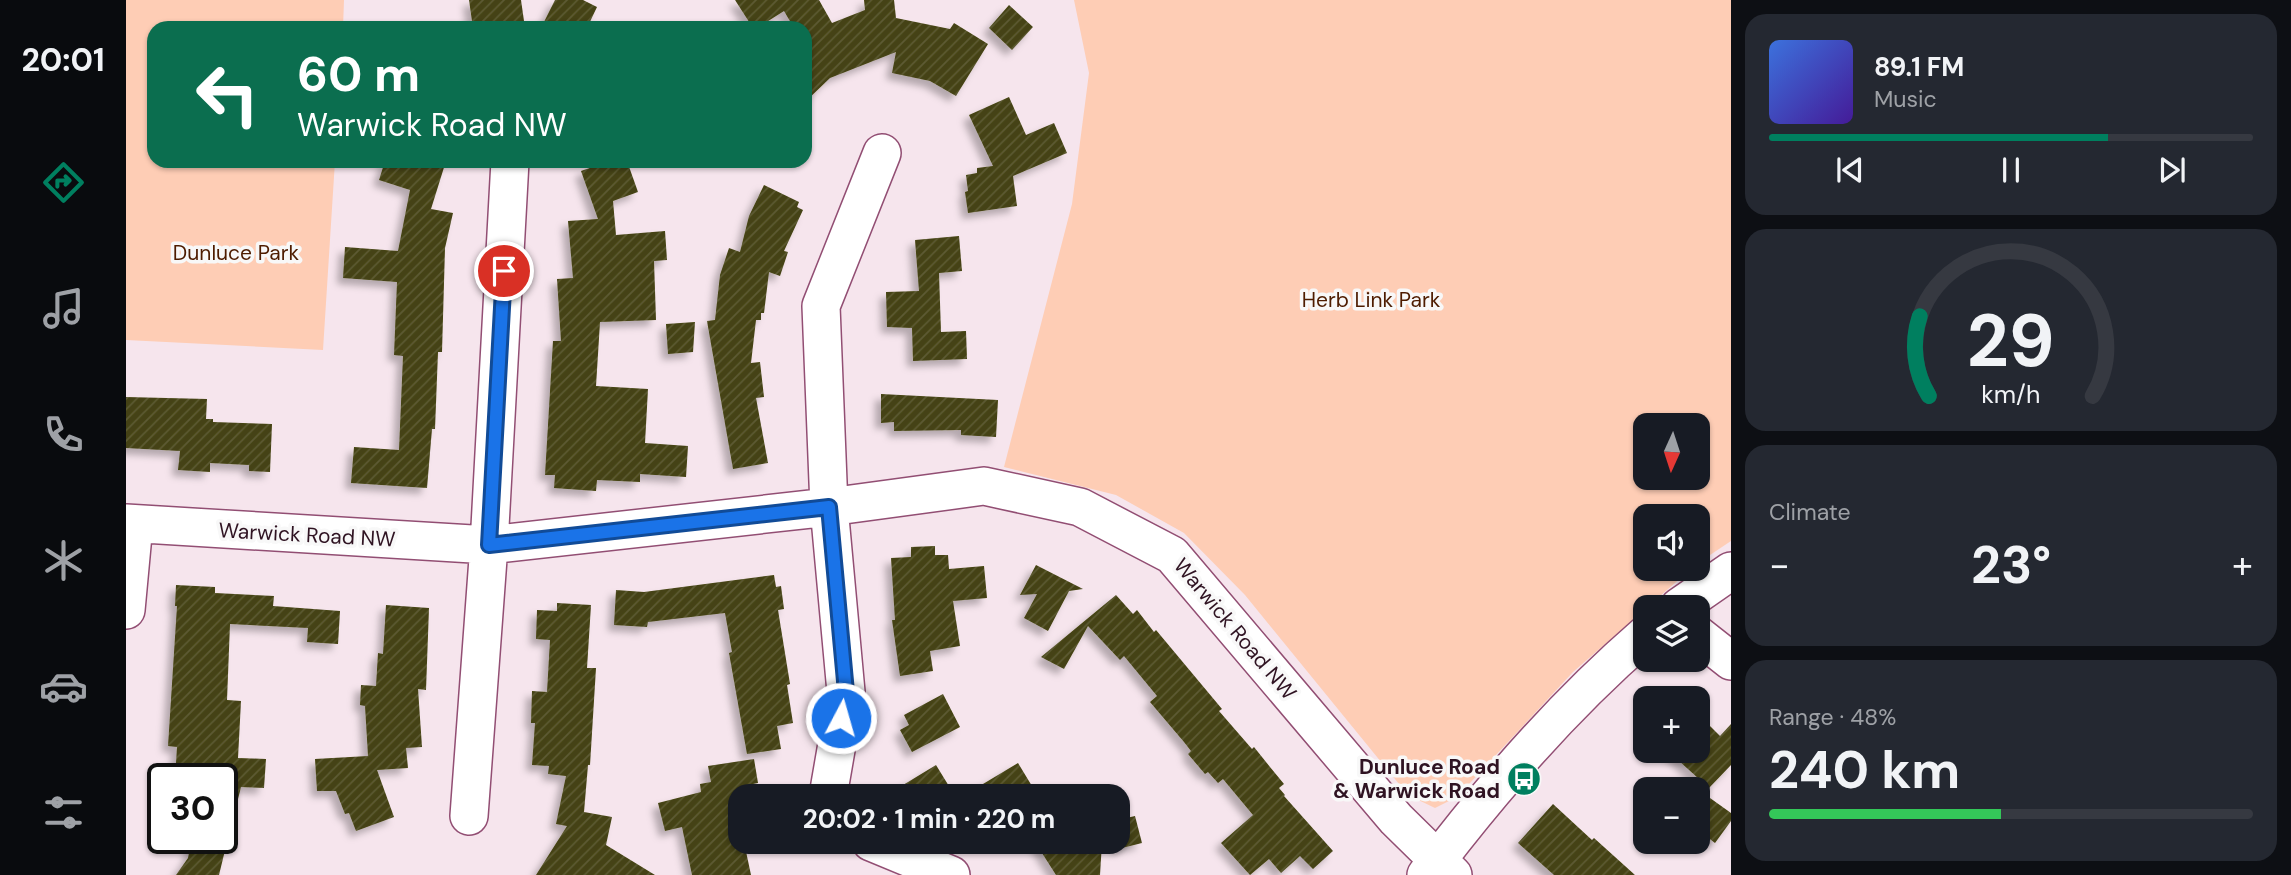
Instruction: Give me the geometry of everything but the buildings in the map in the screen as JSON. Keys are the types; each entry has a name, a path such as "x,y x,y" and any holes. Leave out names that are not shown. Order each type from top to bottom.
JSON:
{"street":[{"path":"830,784 846,692 829,507 821,306 882,153"},
{"path":"469,816 489,545 510,168"},
{"name":"Warwick Road NW","path":"130,523 489,545 829,507 984,486 1080,507 1172,555 1439,870"},
{"path":"126,610 130,523"},
{"path":"1696,595 1731,571"},
{"path":"1710,644 1731,661"},
{"path":"1439,870 1558,719 1633,647"},
{"path":"900,854 951,875"}],"green space":[{"name":"Dunluce Park","path":"126,0 344,0 343,21 147,21 147,168 335,168 323,350 126,340"},
{"name":"Herb Link Park","path":"1074,0 1731,0 1731,541 1710,555 1710,504 1633,504 1633,581 1677,581 1661,595 1633,595 1633,620 1573,672 1457,797 1435,808 1408,795 1245,595 1184,533 1116,495 1004,467 1072,204 1089,73"}],"place":[{"name":"Dunluce Road & Warwick Road","path":"1524,779"}],"route":[{"path":"504,271 489,545 829,507 846,692 841,718"}]}
